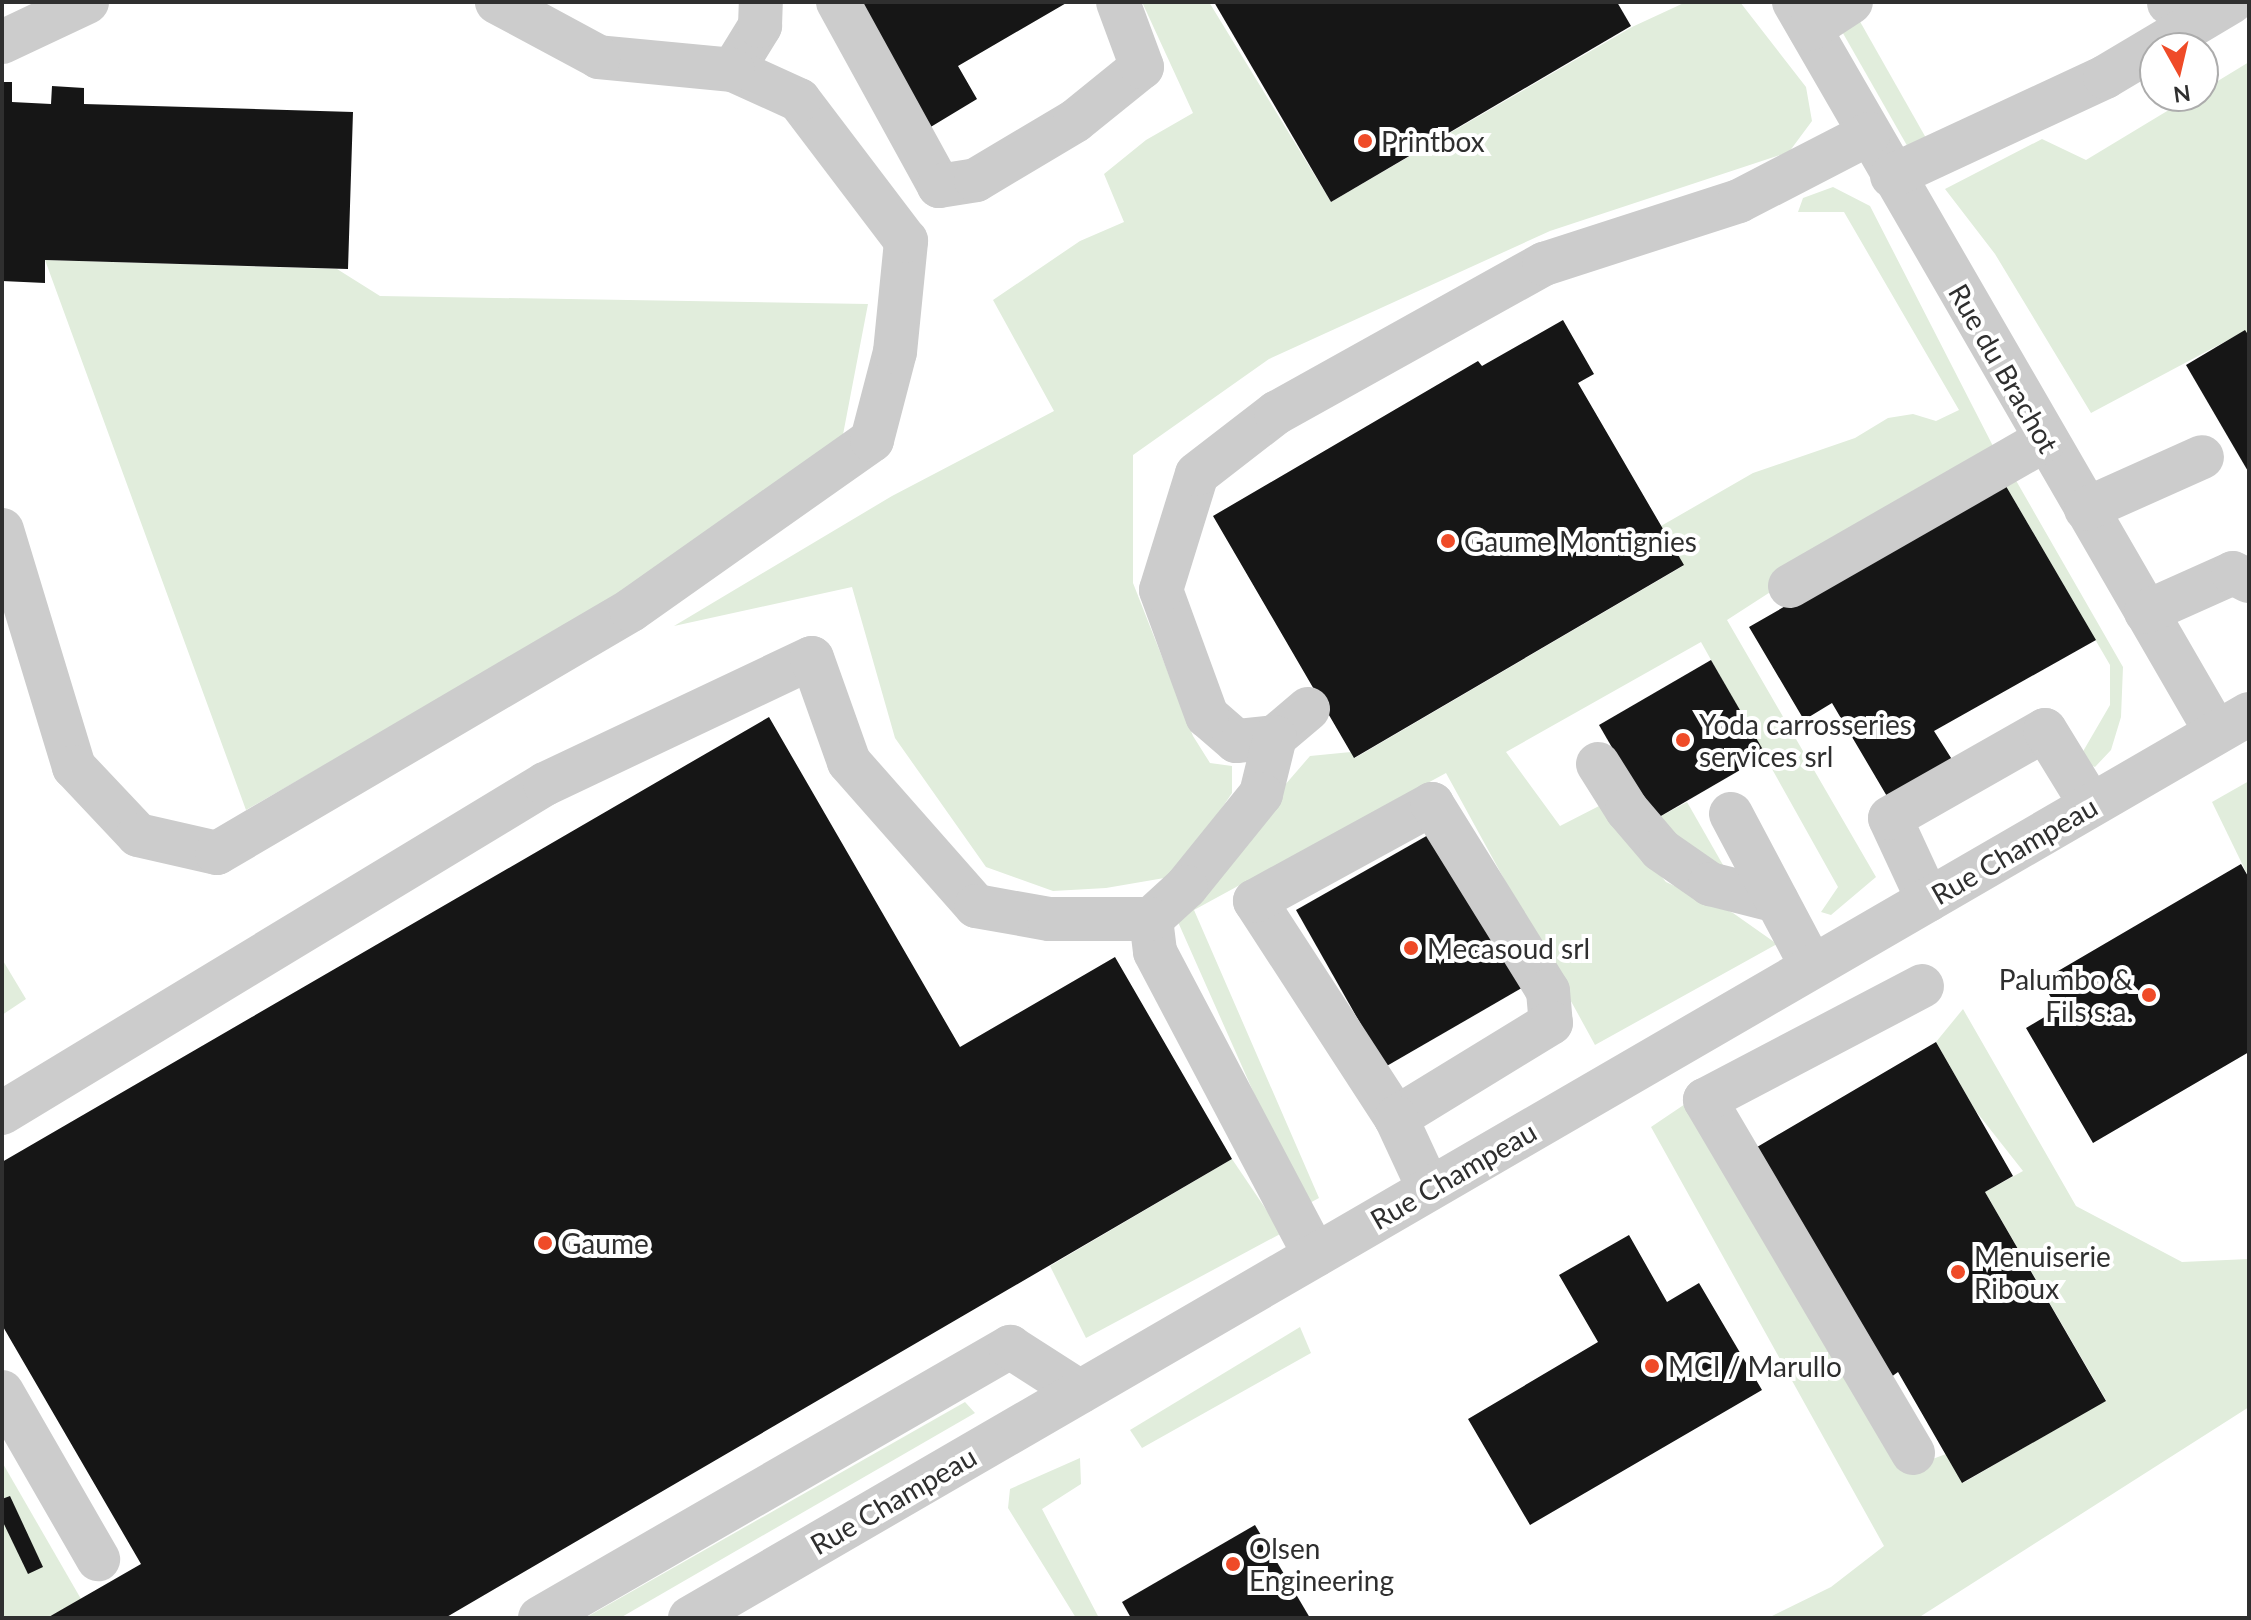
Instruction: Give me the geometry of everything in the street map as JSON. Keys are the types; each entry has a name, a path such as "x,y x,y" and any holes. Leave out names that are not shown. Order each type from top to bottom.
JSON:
{"street":[{"path":"2,42 87,2"},
{"path":"2,530 74,767 138,835 217,853 631,610 872,440 895,352 906,241 799,100 733,70 599,57 497,2"},
{"path":"733,70 760,26 761,2"},
{"path":"838,2 939,186 976,180 1075,121 1142,67 1118,2"},
{"path":"1802,15 1851,2"},
{"path":"2134,59 2169,2"},
{"path":"1892,176 2134,59 2231,2"},
{"name":"Rue du Brachot","path":"1802,15 1892,176 2146,612 2232,723"},
{"path":"2,1113 545,784 812,658 849,762 976,906 1049,919 1151,919 1186,887 1261,794 1291,723 1236,741 1207,716 1161,590 1197,474 1276,413 1544,264 1739,201 1869,134"},
{"path":"1790,586 2045,440"},
{"path":"2086,509 2202,457"},
{"path":"2146,612 2233,573 2249,581"},
{"name":"Rue Champeau","path":"690,1618 2232,723"},
{"path":"1928,900 1890,818 2045,730 2091,805"},
{"path":"1598,764 1627,810 1661,850 1710,884 1777,901"},
{"path":"1396,1118 1551,1023 1548,991 1432,804 1255,901 1396,1118 1429,1189"},
{"path":"1731,814 1811,965"},
{"path":"1151,919 1155,952 1315,1255"},
{"path":"1705,1100 1922,986"},
{"path":"1679,1044 1705,1100 1913,1453"},
{"path":"540,1618 1010,1347 1080,1392"},
{"path":"2,1392 98,1559"}],"green space":[{"path":"1142,2 1209,2 1331,202 1632,27 1686,2 1740,2 1806,87 1812,121 1789,152 1550,231 1269,359 1133,455 1133,583 1193,736 1210,763 1232,766 1232,793 1176,876 1106,888 1053,891 986,867 895,738 852,587 674,626 892,496 1054,411 993,300 1080,241 1124,222 1104,174 1146,140 1193,113"},
{"path":"1858,18 1926,138 1909,149 1840,28"},
{"path":"2249,62 2249,336 2245,331 2091,413 1995,254 1945,189 2042,139 2086,160 2166,112 2219,112 2219,80"},
{"path":"1833,187 1870,206 1994,448 1727,620 1876,877 1831,915 1821,912 1838,887 1701,642 1506,752 1560,826 1601,805 1666,882 1733,913 1777,944 1595,1045 1446,773 1194,910 1319,1198 1304,1206 1174,913 1310,756 1351,752 1355,758 1683,566 1661,526 1753,473 1855,438 1888,418 1913,414 1936,421 1959,410 1844,212 1798,212 1803,198"},
{"path":"45,260 337,269 380,296 868,304 841,445 641,584 246,810"},
{"path":"2014,477 2123,667 2121,717 2111,750 2095,767 2078,760 2110,705 2110,665 2003,481"},
{"path":"2249,781 2249,878 2212,802"},
{"path":"1687,802 1731,879 1654,820"},
{"path":"2,959 26,999 2,1015"},
{"path":"1963,1009 2076,1206 2182,1262 2249,1259 2249,1407 1918,1618 1768,1618 1831,1587 1884,1546 1651,1127 1694,1098 1903,1470 1946,1454 1963,1483 2106,1400 1985,1192 2023,1171 1975,1110 1936,1042"},
{"path":"1232,1159 1282,1233 1086,1338 1050,1266"},
{"path":"1300,1327 1311,1353 1142,1448 1130,1430"},
{"path":"965,1402 975,1413 620,1618 585,1618"},
{"path":"1080,1458 1081,1484 1042,1509 1099,1618 1076,1618 1008,1508 1010,1489"},
{"path":"2,1462 81,1599 47,1618 2,1618"}],"building":[{"path":"856,2 1068,2 958,66 977,99 929,128"},
{"name":"Printbox","path":"1214,2 1617,2 1631,26 1331,202"},
{"path":"2,82 12,82 12,102 51,104 52,86 84,88 84,104 353,112 348,269 45,260 45,283 2,281"},
{"name":"Gaume Montignies","path":"1563,320 1594,374 1578,383 1684,565 1354,758 1213,516 1478,361 1482,366"},
{"path":"2245,330 2249,336 2249,473 2186,365"},
{"path":"2003,481 2096,640 1934,731 1953,761 1888,798 1832,703 1804,720 1749,627"},
{"name":"Yoda carrosseries services srl","path":"1711,660 1766,755 1654,820 1599,725"},
{"name":"Gaume","path":"769,717 960,1047 1115,957 1232,1159 445,1618 47,1618 141,1564 2,1325 2,1162"},
{"name":"Mecasoud srl","path":"1437,830 1527,985 1385,1067 1296,910"},
{"name":"Palumbo & Fils s.a.","path":"2241,864 2249,878 2249,1052 2093,1143 2026,1028 2058,1009 2041,981"},
{"name":"Menuiserie Riboux","path":"1936,1042 2013,1176 1985,1192 2106,1401 1962,1483 1898,1372 1887,1380 1752,1150"},
{"name":"MCI / Marullo","path":"1629,1235 1667,1302 1699,1283 1762,1390 1530,1525 1468,1419 1598,1342 1559,1275"},
{"path":"10,1496 43,1567 28,1574 2,1520 2,1499"},
{"name":"Olsen Engineering","path":"1255,1525 1310,1618 1131,1618 1122,1602"}],"place":[{"name":"Printbox","path":"1365,141"},
{"name":"Gaume Montignies","path":"1448,541"},
{"name":"Yoda carrosseries services srl","path":"1683,740"},
{"name":"Mecasoud srl","path":"1411,948"},
{"name":"Palumbo & Fils s.a.","path":"2149,995"},
{"name":"Gaume","path":"545,1243"},
{"name":"Menuiserie Riboux","path":"1958,1272"},
{"name":"MCI / Marullo","path":"1652,1366"},
{"name":"Olsen Engineering","path":"1233,1564"}]}
